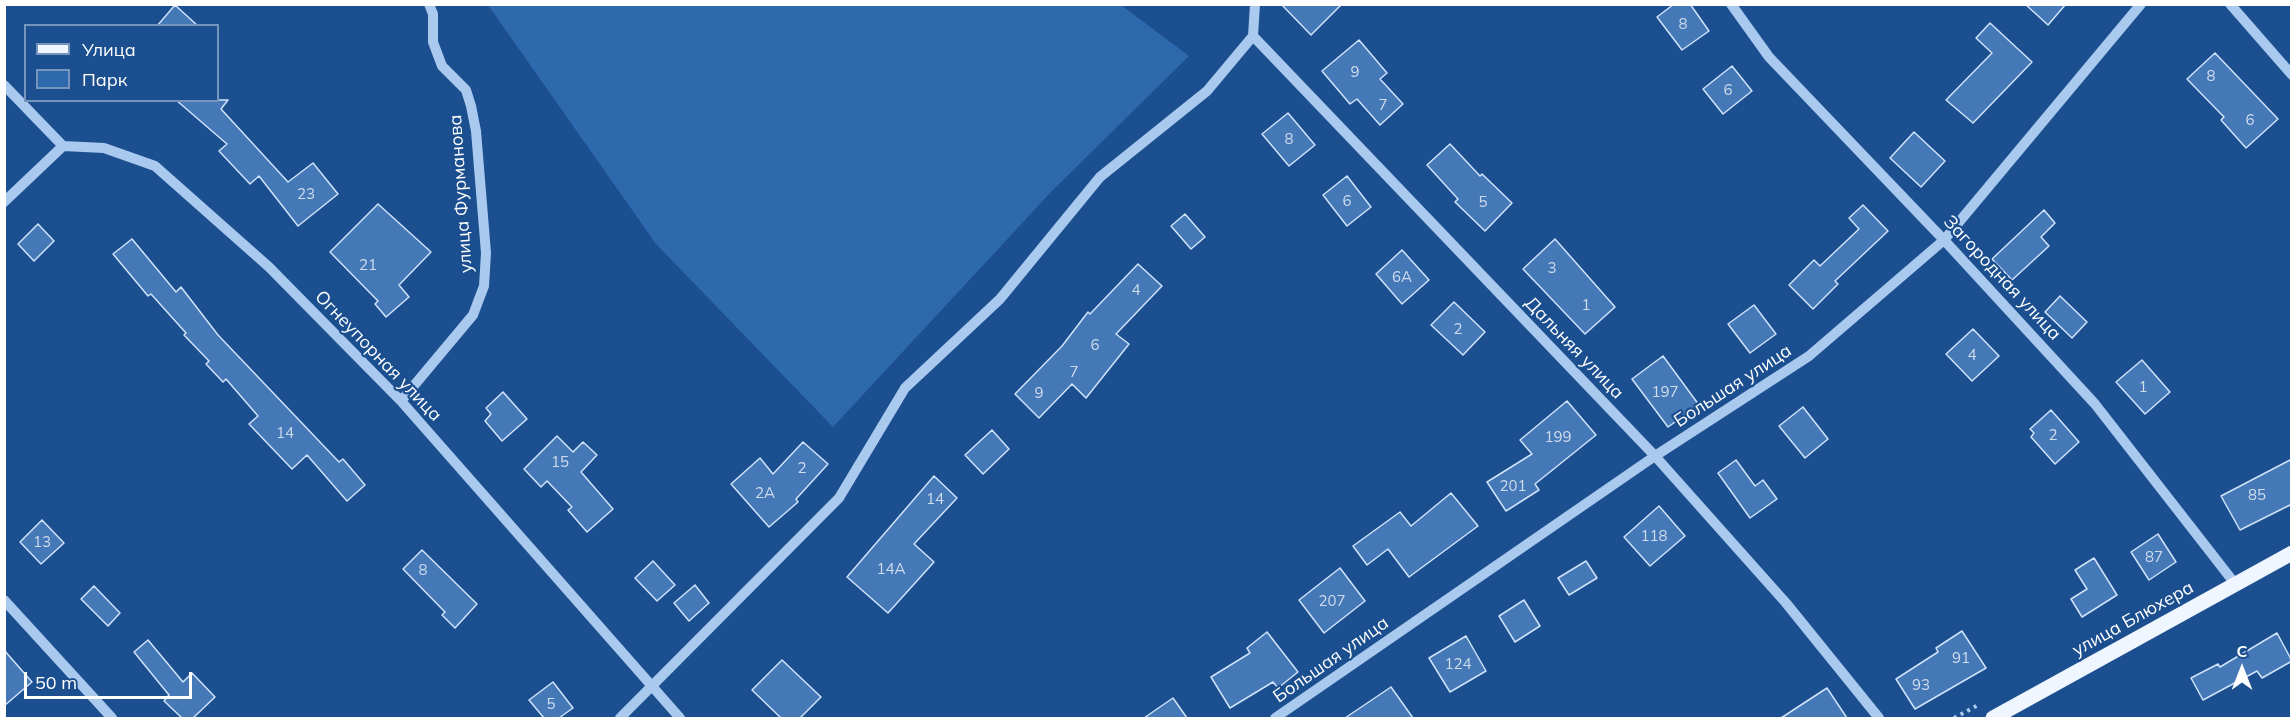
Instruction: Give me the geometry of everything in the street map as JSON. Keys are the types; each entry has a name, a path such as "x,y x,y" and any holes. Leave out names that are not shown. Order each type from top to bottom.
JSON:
{"main road":[{"name":"улица Блюхера","path":"1993,718 2292,553"}],"street":[{"name":"улица Фурманова","path":"401,401 473,315 484,286 486,253 476,131 466,90 442,66 433,42 433,14 429,4"},
{"path":"620,718 652,688 706,629 839,498 905,388 1000,298 1100,177 1207,91 1253,36 1255,4"},
{"name":"Загородная улица","path":"1731,4 1769,57 1944,240 2095,404 2236,585"},
{"name":"Большая улица","path":"1275,718 1655,456 1809,356 1944,240 2141,4"},
{"path":"2230,4 2292,75"},
{"name":"Дальняя улица","path":"1253,36 1655,456 1786,603 1879,718"},
{"path":"4,84 63,146 4,202"},
{"name":"Огнеупорная улица","path":"63,146 104,148 155,166 269,267 401,401 680,718"},
{"path":"4,600 112,718"}],"green space":[{"path":"488,5 1121,5 1189,56 1051,192 833,427 656,244"}],"building":[{"path":"1281,4 1342,4 1311,35"},
{"path":"1674,4 1690,4 1709,31 1682,50 1657,17"},
{"path":"2025,4 2066,4 2048,25"},
{"path":"175,5 196,24 159,24"},
{"path":"1990,23 2032,62 1973,123 1946,100 1992,53 1976,38"},
{"path":"1359,40 1387,73 1380,79 1403,104 1380,125 1357,99 1350,104 1322,71"},
{"path":"2215,53 2278,119 2246,148 2221,120 2224,117 2187,79"},
{"path":"1732,66 1752,91 1723,114 1703,89"},
{"path":"228,100 221,109 288,182 313,163 338,194 298,226 259,176 250,184 219,151 227,144 178,102"},
{"path":"1288,113 1315,145 1289,166 1262,134"},
{"path":"1914,132 1945,161 1921,187 1890,158"},
{"path":"1450,144 1480,176 1482,174 1512,203 1485,231 1455,202 1458,199 1427,165"},
{"path":"1347,176 1371,207 1347,226 1323,195"},
{"path":"378,204 431,252 399,285 409,297 386,317 375,304 378,301 330,252"},
{"path":"1863,205 1888,231 1835,281 1838,284 1813,309 1789,285 1814,260 1820,266 1859,229 1849,218"},
{"path":"2044,210 2055,223 2041,237 2049,246 2012,280 1992,259"},
{"path":"1185,214 1205,237 1191,249 1171,226"},
{"path":"38,224 54,241 34,261 18,244"},
{"path":"132,239 176,292 181,287 218,335 339,462 343,459 365,485 347,501 307,455 292,469 249,424 258,416 226,379 223,382 206,364 209,361 184,335 186,333 151,294 148,296 113,254"},
{"path":"1555,239 1615,307 1585,334 1523,269"},
{"path":"1402,250 1429,280 1402,304 1376,274"},
{"path":"1138,264 1162,286 1116,334 1129,344 1086,398 1072,384 1039,418 1015,394 1062,346 1088,312 1090,314"},
{"path":"2060,296 2087,322 2072,338 2045,312"},
{"path":"1454,302 1485,332 1463,355 1431,325"},
{"path":"1754,305 1776,334 1750,353 1728,324"},
{"path":"1973,329 1999,356 1972,381 1946,354"},
{"path":"1663,356 1699,405 1668,427 1632,379"},
{"path":"2142,360 2170,392 2145,414 2116,382"},
{"path":"503,392 527,419 502,441 485,421 491,414 486,408"},
{"path":"1567,401 1596,435 1535,484 1539,490 1506,511 1487,482 1532,454 1520,440"},
{"path":"1803,407 1828,439 1805,458 1779,426"},
{"path":"2051,410 2079,442 2055,464 2031,437 2034,433 2030,429"},
{"path":"992,430 1009,449 983,474 965,455"},
{"path":"557,436 573,452 583,442 597,455 581,472 613,509 587,532 568,510 572,507 547,481 541,487 524,469"},
{"path":"803,442 828,464 796,499 798,502 769,527 731,484 760,458 773,474"},
{"path":"2292,459 2292,504 2240,530 2221,496"},
{"path":"1736,460 1755,486 1763,480 1777,499 1750,518 1718,473"},
{"path":"934,476 957,498 914,544 934,562 888,613 847,577"},
{"path":"1451,493 1478,526 1409,577 1388,549 1367,565 1353,546 1400,512 1411,526"},
{"path":"1659,506 1685,536 1650,566 1624,537"},
{"path":"42,520 64,543 41,564 20,542"},
{"path":"2158,534 2176,562 2149,580 2131,552"},
{"path":"422,550 477,604 455,628 442,615 445,612 403,569"},
{"path":"2094,558 2117,595 2082,617 2071,599 2087,589 2075,570"},
{"path":"653,561 675,585 657,601 635,578"},
{"path":"1586,561 1597,578 1569,595 1558,578"},
{"path":"1340,568 1365,601 1324,633 1299,600"},
{"path":"695,585 709,603 689,621 674,603"},
{"path":"94,586 120,613 108,626 81,599"},
{"path":"1524,600 1540,626 1515,642 1499,616"},
{"path":"1962,631 1986,668 1915,709 1896,679 1938,652 1936,648"},
{"path":"1267,632 1298,672 1278,688 1273,682 1230,708 1211,677 1250,653 1247,648"},
{"path":"2277,633 2292,661 2262,678 2257,671 2203,700 2191,678 2218,664 2220,667"},
{"path":"1466,636 1486,671 1450,692 1429,658"},
{"path":"148,640 183,682 192,673 215,697 193,718 182,718 164,701 169,695 134,652"},
{"path":"4,650 32,682 4,706"},
{"path":"782,660 821,697 800,718 781,718 752,690"},
{"path":"553,682 573,708 559,718 544,718 529,700"},
{"path":"1391,687 1413,718 1345,718"},
{"path":"1827,688 1847,718 1781,718"},
{"path":"1173,698 1187,718 1144,718"}]}
